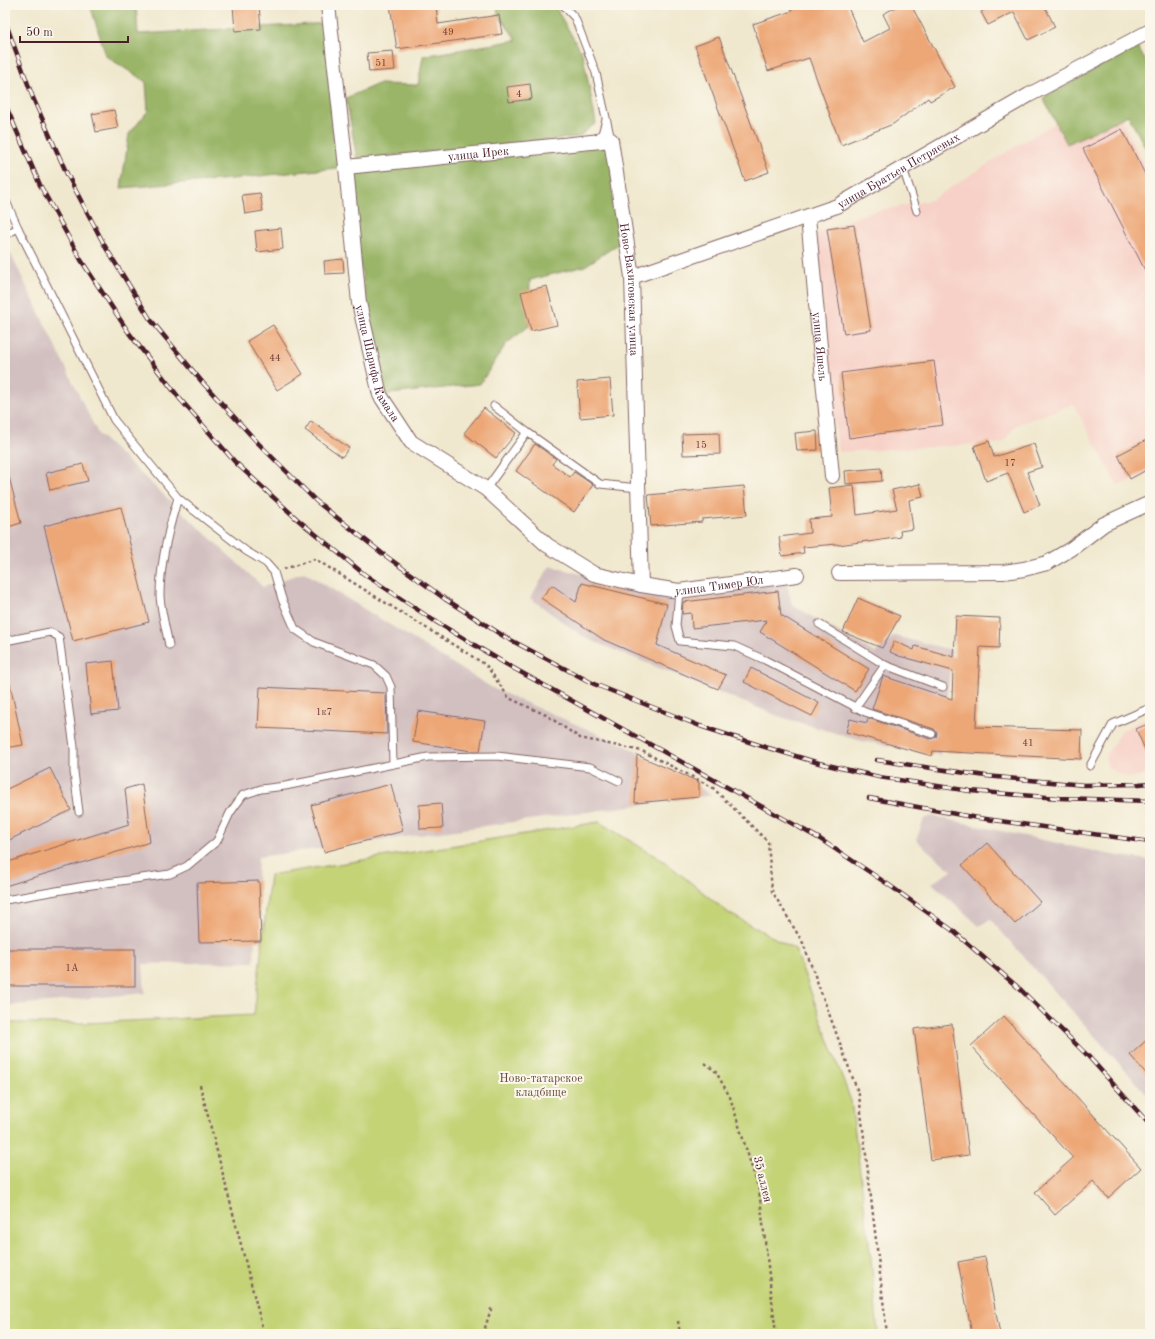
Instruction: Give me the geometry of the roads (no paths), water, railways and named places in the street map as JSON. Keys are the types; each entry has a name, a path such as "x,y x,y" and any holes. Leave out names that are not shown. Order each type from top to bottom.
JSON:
{"street":[{"name":"улица Шарифа Камала","path":"328,5 359,303 380,395 411,442 486,489 547,545 594,574 641,585"},
{"name":"улица Братьев Петряевых","path":"632,277 837,206 903,168 986,114 1030,95 1150,30"},
{"name":"улица Ирек","path":"346,167 611,140"},
{"name":"Ново-Вахитовская улица","path":"611,140 632,277 641,585"},
{"name":"улица Яшель","path":"808,217 832,476"},
{"path":"839,573 1004,572 1024,569 1048,563 1072,549 1104,524 1150,503"},
{"name":"улица Тимер Юл","path":"641,585 679,591 797,575"}],"lane":[{"name":"Ново-Вахитовская улица","path":"563,5 575,18 596,73 611,140"},
{"path":"591,142 602,134 606,120"},
{"path":"903,168 917,211"},
{"path":"5,199 114,420 178,498 246,551 266,563 274,572 282,599 295,629 314,642 374,665 386,676 391,687 393,764"},
{"path":"5,235 18,228"},
{"path":"494,406 527,432 600,484 638,488"},
{"path":"486,489 527,432"},
{"path":"169,645 160,597 164,552 178,498"},
{"path":"679,591 676,626 680,641 734,646 765,660 855,708 932,734"},
{"path":"819,624 885,664 943,687"},
{"path":"5,641 50,632 59,637 74,748 74,772 78,812"},
{"path":"855,708 885,664"},
{"path":"1090,766 1113,724 1150,708"},
{"path":"5,900 85,886 170,874 187,866 216,841 230,813 243,795 261,789 285,786 428,757 497,756 590,767 619,781"}],"railway":[{"path":"5,21 33,98 67,174 106,248 150,319 203,383 258,443 316,501 383,554 445,599 505,637 594,684 700,726 819,763 879,777 970,791 1059,798 1150,801"},
{"path":"5,104 40,185 81,260 129,333 180,399 235,462 297,519 364,574 433,620 506,664 820,839 889,885 952,930 1021,990 1088,1056 1150,1125"},
{"path":"877,760 986,776 1084,785 1150,783"},
{"path":"869,798 972,817 1150,842"}],"park label":[{"name":"Ново-татарское кладбище","path":"541,1085"}]}
